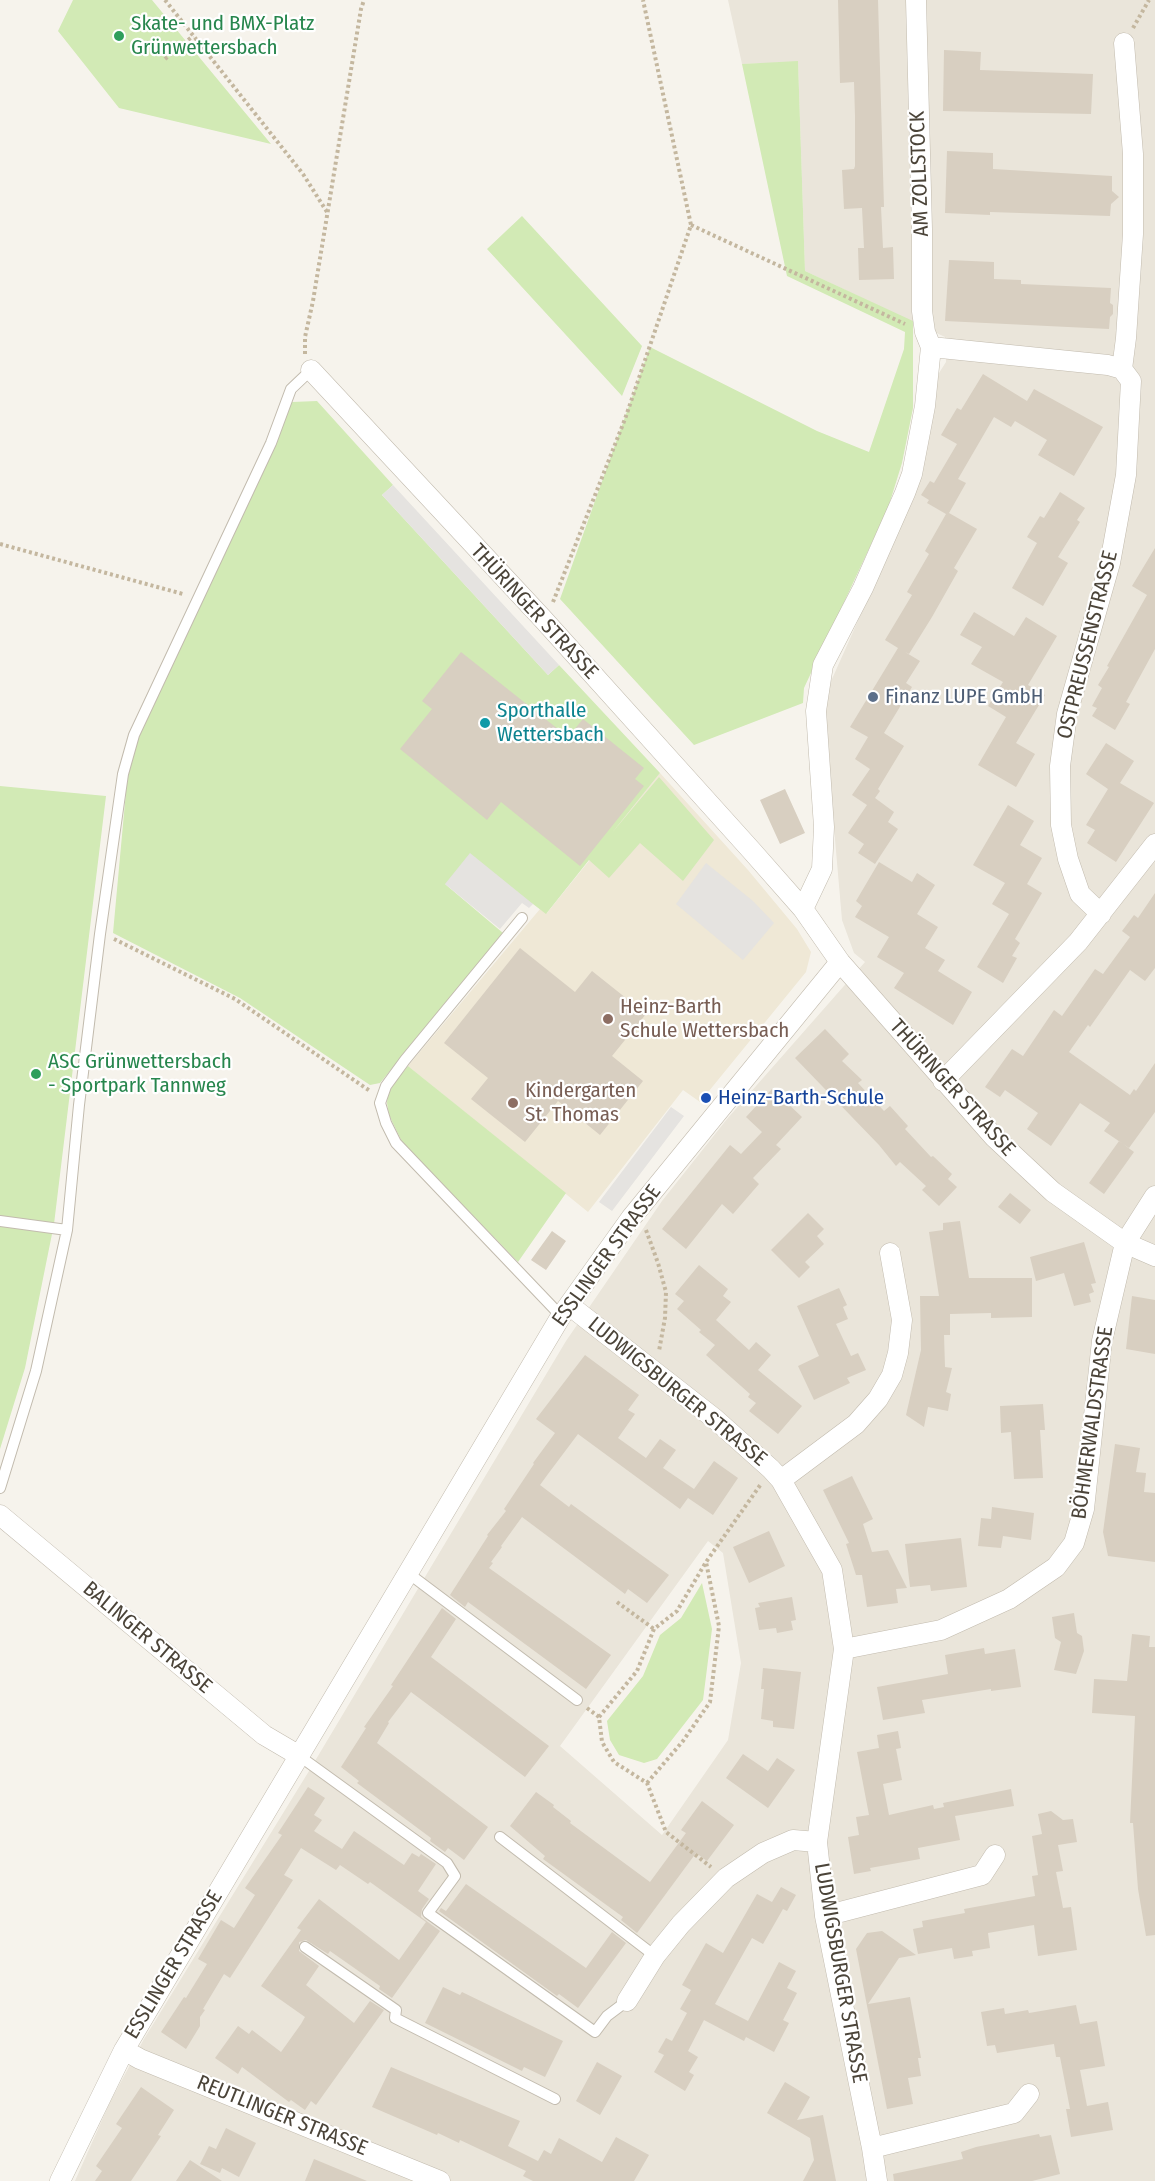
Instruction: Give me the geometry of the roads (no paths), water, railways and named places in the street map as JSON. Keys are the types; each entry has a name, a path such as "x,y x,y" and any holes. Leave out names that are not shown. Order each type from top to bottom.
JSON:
{"street":[{"name":"AM ZOLLSTOCK","path":"916,0 922,311 928,340"},
{"name":"OSTPREUSSENSTRASSE","path":"1101,914 1080,894 1068,859 1061,825 1060,766 1067,714 1110,563 1126,475 1131,381 1122,369 1133,234 1133,154 1124,43"},
{"path":"803,909 822,869 825,827 816,711 823,665 863,588 912,474 926,406 928,340 1108,365 1122,369"},
{"name":"THÜRINGER STRASSE","path":"311,370 542,618 803,909 840,962 994,1137 1053,1192 1125,1243 1155,1256"},
{"path":"943,1081 1078,942 1155,844"},
{"name":"ESSLINGER STRASSE","path":"60,2181 124,2050 565,1310 632,1218 840,962"},
{"name":"BÖHMERWALDSTRASSE","path":"844,1649 940,1630 999,1604 1056,1567 1074,1543 1084,1509 1102,1341 1125,1243 1155,1196"},
{"path":"776,1474 856,1424 878,1399 892,1375 898,1353 902,1320 890,1253"},
{"name":"LUDWIGSBURGER STRASSE","path":"565,1310 654,1370 715,1419 776,1474 832,1570 844,1649 817,1842 825,1916 877,2181"},
{"name":"BALINGER STRASSE","path":"0,1515 264,1735 298,1755"},
{"path":"627,2001 655,1956 681,1924 726,1878 763,1852 793,1840 817,1842"},
{"path":"825,1916 982,1875 995,1855"},
{"name":"REUTLINGER STRASSE","path":"124,2050 140,2059 440,2181"},
{"path":"872,2148 1014,2113 1029,2094"}],"lane":[{"path":"0,1488 36,1371 67,1230 79,1104 123,774 134,735 271,443 291,389 311,370"},
{"path":"522,918 405,1060 386,1086 380,1103 386,1123 396,1143 565,1310"},
{"path":"0,1221 67,1230"},
{"path":"408,1573 577,1700"},
{"path":"298,1755 447,1863 455,1876 428,1913 595,2032 607,2016 627,2001"},
{"path":"500,1837 655,1956"},
{"path":"305,1947 396,2010 395,2018 555,2099"}],"place":[{"name":"Skate- und BMX-Platz Grünwettersbach","path":"119,36"},
{"name":"Finanz LUPE GmbH","path":"873,697"},
{"name":"Sporthalle Wettersbach","path":"485,723"},
{"name":"Heinz-Barth Schule Wettersbach","path":"608,1019"},
{"name":"ASC Grünwettersbach - Sportpark Tannweg","path":"36,1074"},
{"name":"Heinz-Barth-Schule","path":"706,1098"},
{"name":"Kindergarten St. Thomas","path":"513,1103"}]}
